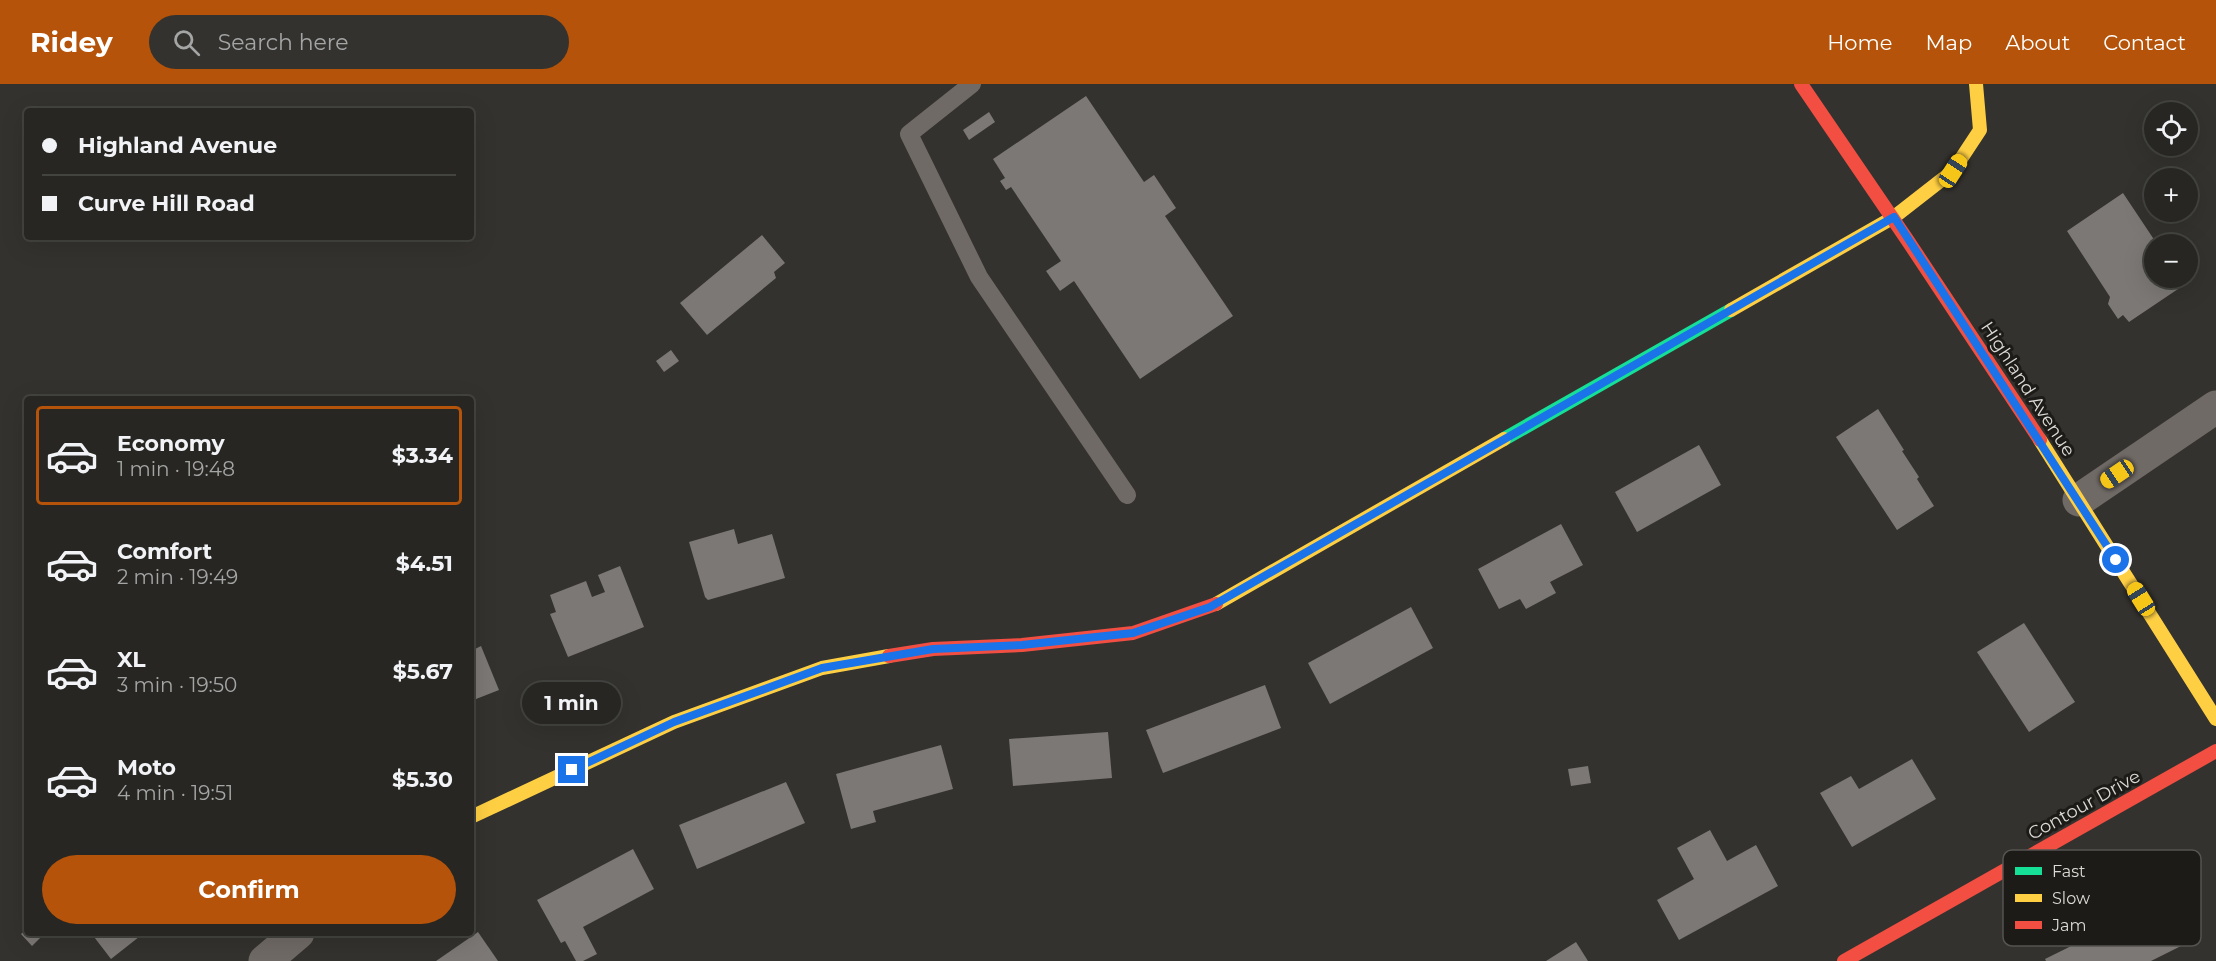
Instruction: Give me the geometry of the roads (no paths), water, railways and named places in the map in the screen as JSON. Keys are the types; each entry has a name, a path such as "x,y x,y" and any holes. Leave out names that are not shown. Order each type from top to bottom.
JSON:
{"main road":[{"name":"Highland Avenue","path":"1801,84 1894,217 2079,500 2216,719"},
{"path":"474,816 674,722 822,668 933,649 1022,645 1133,633 1210,607 1894,217 1953,171 1980,130 1976,84"},
{"name":"Contour Drive","path":"2041,850 2216,751"},
{"name":"Contour Drive","path":"1844,961 2003,871"}],"street":[{"path":"2079,500 2216,407"},
{"path":"265,961 294,936"}],"lane":[{"path":"972,84 909,134 979,277 1127,495"}]}
